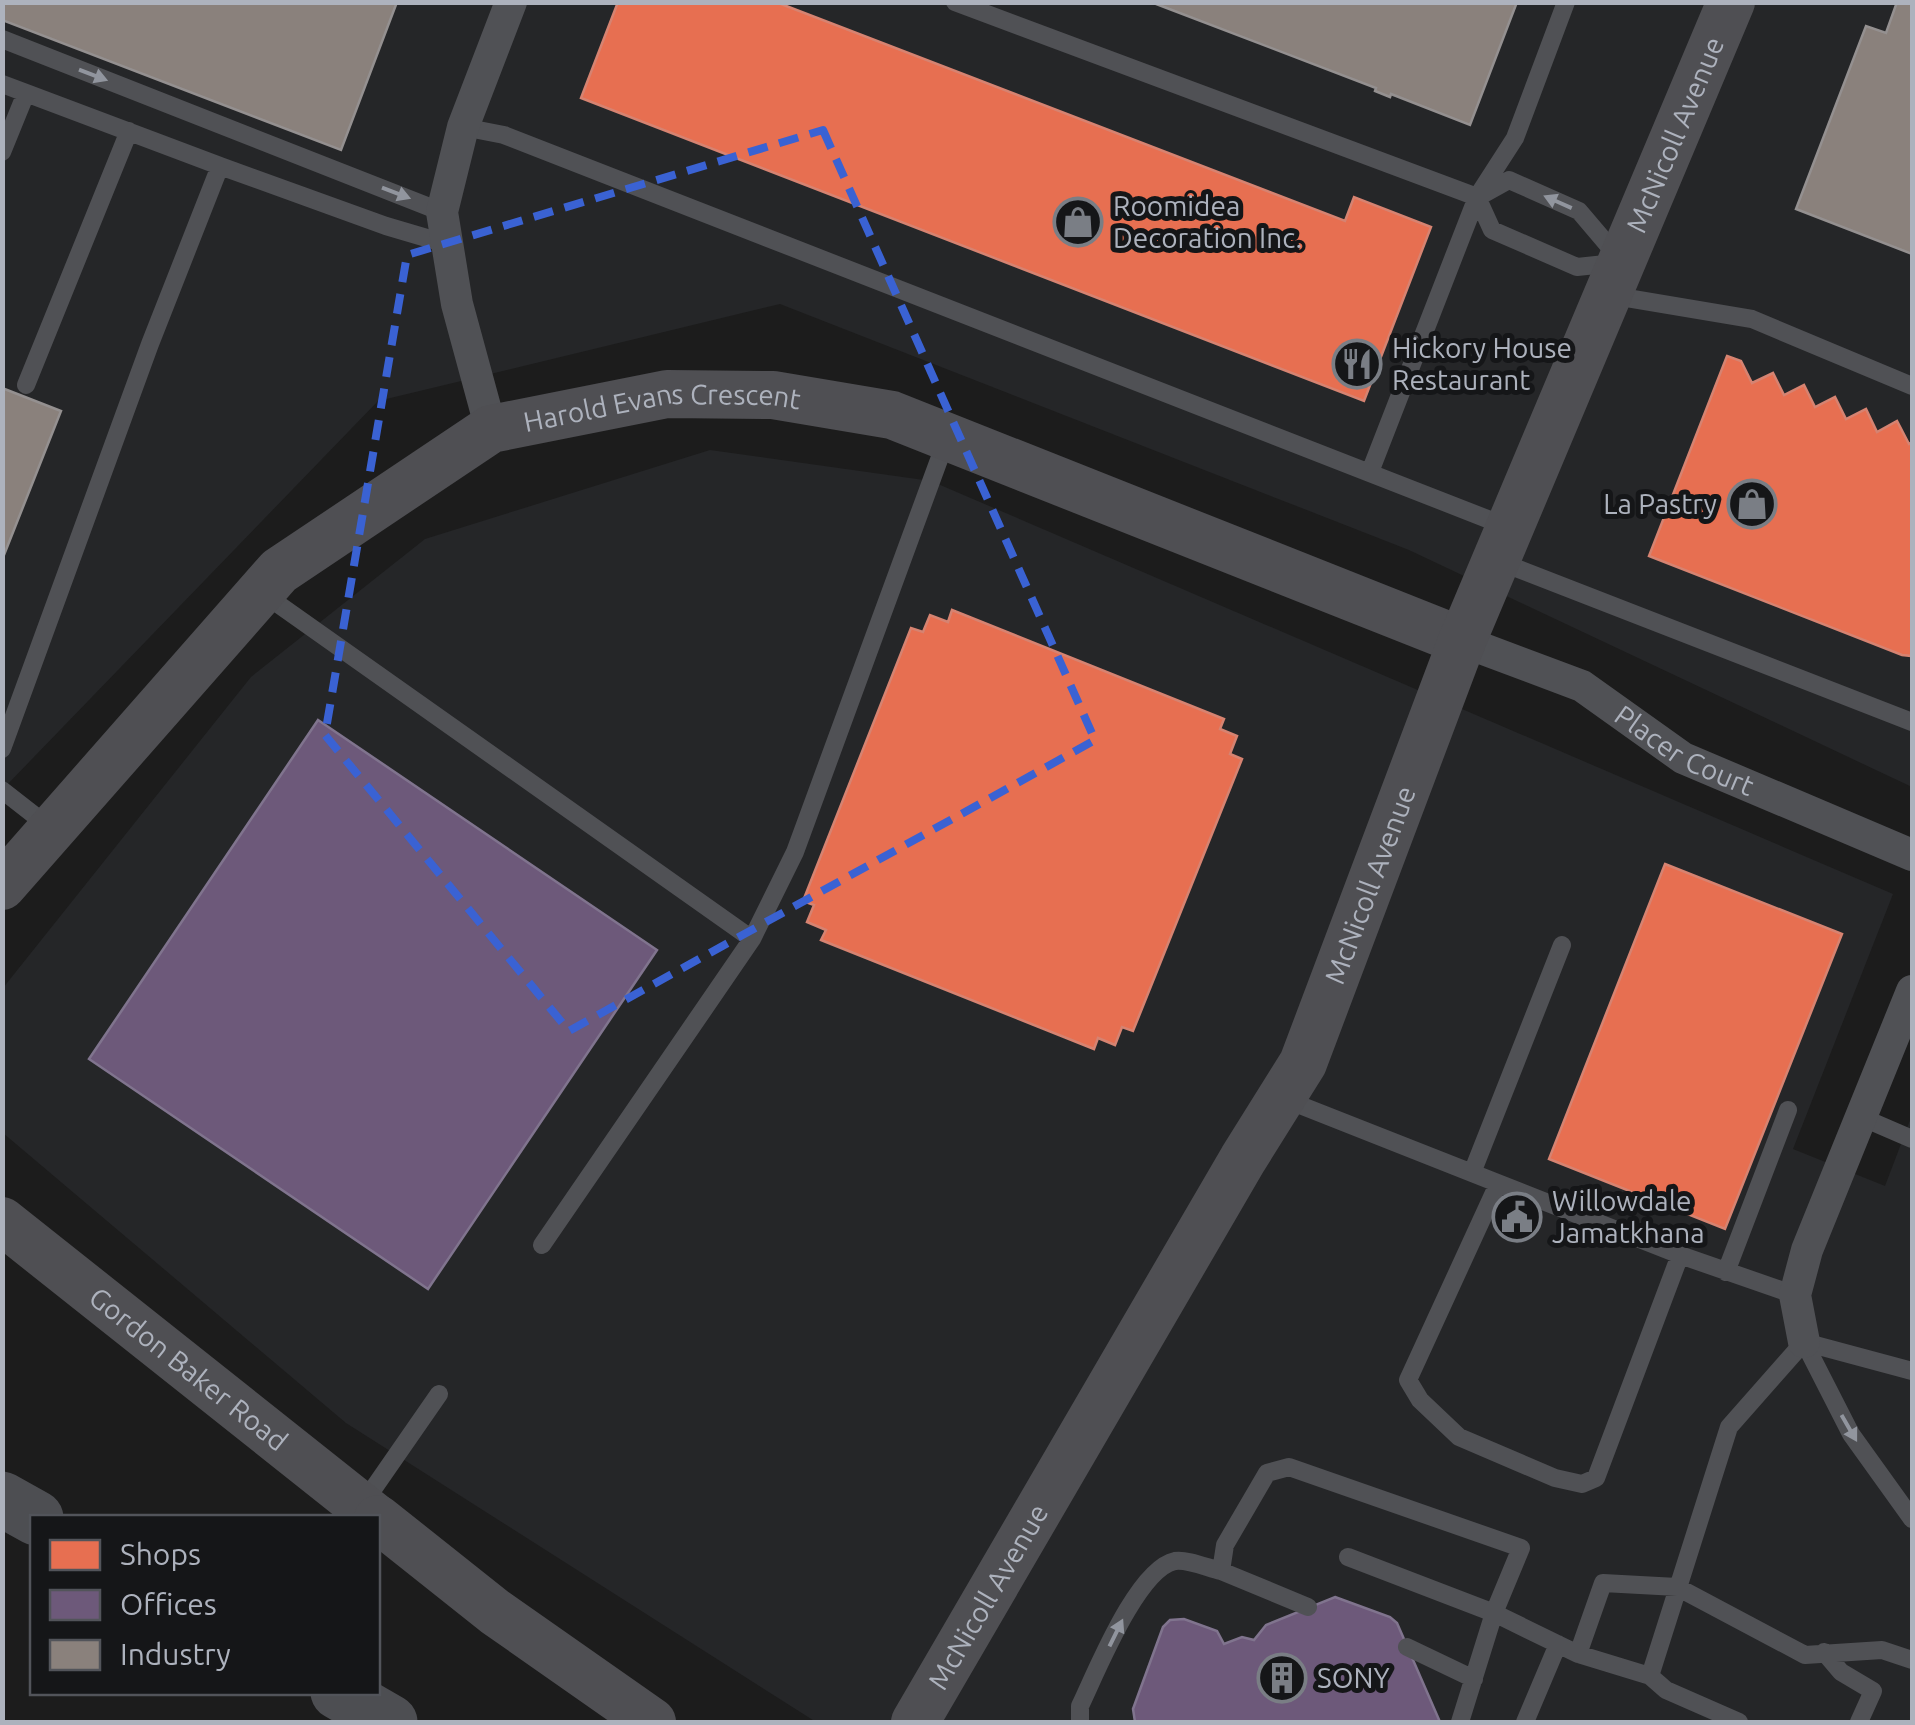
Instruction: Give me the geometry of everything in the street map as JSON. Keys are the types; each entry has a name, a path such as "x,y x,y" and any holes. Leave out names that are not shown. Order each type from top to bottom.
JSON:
{"highway":[{"path":"2,1498 31,1515"},
{"path":"343,1695 390,1722"}],"street":[{"path":"491,430 457,304 444,228 463,128 510,2"},
{"name":"McNicoll Avenue","path":"916,1722 1303,1063 1462,641 1731,2"},
{"name":"Harold Evans Crescent","path":"2,886 279,571 491,430 666,394 773,395 892,415 1462,641"},
{"name":"Placer Court","path":"1462,641 1582,686 1683,758 1912,855"},
{"path":"1804,1342 1795,1295 1807,1250 1910,1006"},
{"name":"Gordon Baker Road","path":"2,1221 372,1514"},
{"name":"Gordon Baker Road","path":"380,1520 495,1612 652,1722"}],"lane":[{"path":"955,2 1477,197 1492,230 1577,267 1752,319 1912,386"},
{"path":"1370,472 1477,197 1516,138 1566,2"},
{"path":"2,39 444,228"},
{"path":"2,84 386,226 444,228"},
{"path":"2,152 26,93"},
{"path":"463,128 523,142 1370,472 1504,544 1912,722"},
{"path":"26,385 129,131"},
{"path":"2,749 150,344 220,166"},
{"path":"1477,197 1509,180 1579,211 1615,279"},
{"path":"542,1244 752,939 795,852 947,437"},
{"path":"261,592 752,939"},
{"path":"2,790 52,830"},
{"path":"1472,1173 1562,945"},
{"path":"1281,1098 1680,1255 1795,1295"},
{"path":"1726,1272 1788,1110"},
{"path":"1861,1117 1912,1139"},
{"path":"1498,1184 1408,1380 1420,1400 1459,1437 1555,1478 1582,1484 1596,1478 1680,1255"},
{"path":"1804,1342 1912,1370"},
{"path":"1804,1342 1850,1434 1912,1519"},
{"path":"1650,1676 1728,1427 1804,1342"},
{"path":"372,1514 439,1394"},
{"path":"1221,1571 1225,1545 1267,1473 1289,1468 1521,1548 1494,1613 1460,1722"},
{"path":"1348,1557 1494,1613 1578,1654 1650,1676 1666,1690 1716,1718 1740,1722"},
{"path":"1080,1722 1080,1706 1130,1604 1158,1570 1176,1560 1221,1571 1308,1607"},
{"path":"1578,1654 1602,1582 1678,1587 1804,1655 1882,1650 1912,1660"},
{"path":"1526,1722 1558,1644"},
{"path":"1408,1648 1474,1679"},
{"path":"1824,1652 1841,1672 1873,1690 1859,1722"}],"highlighted area":[{"path":"823,130 1095,740 569,1031 325,735 407,255"}],"shaded area":[{"path":"3,3 1912,3 1912,787 1409,550 780,304 378,401 3,789"},
{"path":"710,450 931,481 1893,894 1793,1149 1885,1186 1912,1115 1912,1722 816,1722 346,1423 3,1133 3,988 251,677 425,539"}],"building: Shops":[{"path":"618,2 776,2 1345,221 1354,197 1431,227 1364,401 581,98"},
{"path":"1727,356 1741,361 1752,383 1773,373 1784,395 1804,385 1815,407 1835,397 1846,419 1866,409 1877,432 1897,421 1909,444 1912,442 1912,656 1649,556"},
{"path":"952,610 1224,719 1220,729 1237,736 1230,754 1242,759 1133,1031 1122,1027 1115,1045 1098,1038 1094,1049 821,940 826,930 807,922 814,905 803,901 911,628 923,632 930,615 948,622"},
{"path":"1665,864 1842,934 1725,1229 1549,1159"}],"building: Offices":[{"path":"318,720 657,950 428,1289 89,1059"},
{"name":"SONY","path":"1335,1597 1397,1623 1440,1722 1135,1722 1133,1709 1163,1627 1170,1620 1184,1619 1217,1631 1224,1644 1242,1637 1254,1640 1266,1625"}],"building: Industry":[{"path":"2,2 397,2 341,150 2,20"},
{"path":"1151,2 1517,2 1470,125"},
{"path":"1897,2 1912,2 1912,254 1796,209 1866,26 1886,33"},
{"path":"2,388 61,411 2,560"}],"place":[{"name":"Roomidea Decoration Inc.","path":"1078,222"},
{"name":"Hickory House Restaurant","path":"1357,364"},
{"name":"La Pastry","path":"1752,504"},
{"name":"Willowdale Jamatkhana","path":"1517,1217"},
{"name":"SONY","path":"1282,1678"}]}
